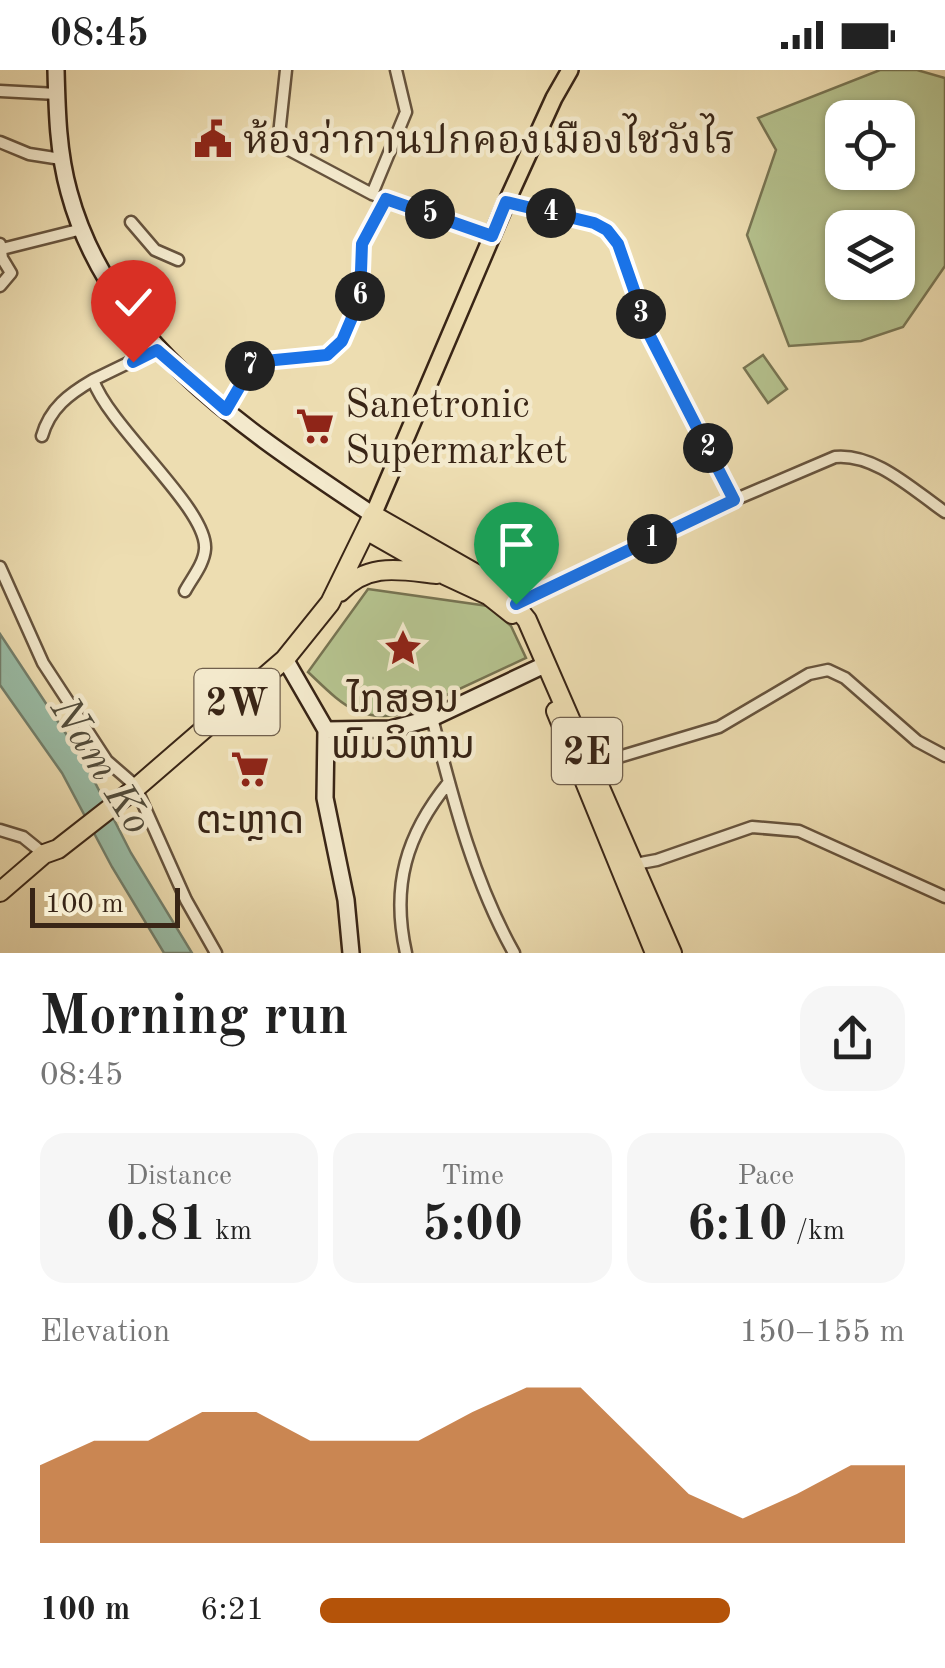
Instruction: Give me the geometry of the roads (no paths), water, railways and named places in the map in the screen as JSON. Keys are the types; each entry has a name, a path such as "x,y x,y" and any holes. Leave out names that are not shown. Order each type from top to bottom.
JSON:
{"highway":[{"name":"2E","path":"370,522 445,574 512,606 578,749 592,766 655,953"},
{"name":"2E","path":"370,522 486,579 528,620 627,866 672,953"},
{"name":"2W","path":"0,892 135,788 285,659 330,603 370,522"},
{"path":"330,603 354,578 375,570 445,574"},
{"name":"2W","path":"0,907 52,862 57,848"}],"main road":[{"path":"370,522 506,202 570,70"}],"street":[{"path":"56,70 62,159 82,228 132,321 157,350 249,431 370,522"},
{"path":"286,70 278,144 372,194 492,236"},
{"path":"372,194 406,112 396,70"},
{"path":"0,91 56,94"},
{"path":"0,142 29,154 62,159"},
{"path":"226,410 254,362 327,355 342,341 360,299 362,244 386,199"},
{"path":"506,202 594,223 607,230 618,244 650,336 734,500"},
{"path":"130,222 155,250 178,260"},
{"path":"0,286 11,273 2,258 1,246 82,228"},
{"path":"42,436 48,416 74,392 157,350"},
{"path":"94,380 118,422 193,514 206,545 202,562 184,591"},
{"path":"512,606 734,500 836,457 852,456 872,463 945,512"},
{"path":"0,567 43,663 106,761 135,788 186,900 216,953"},
{"path":"285,659 326,730 324,798 346,900 351,953"},
{"path":"326,730 391,729 432,718 538,668"},
{"path":"592,766 709,731 810,674 828,670 846,678 917,740 945,756"},
{"path":"432,718 476,875 490,911 514,953"},
{"path":"406,953 399,894 401,874 429,807 449,782"},
{"path":"627,866 657,860 730,832 752,827 776,828 799,831 945,898"},
{"path":"0,830 57,848"}],"place":[{"name":"ห้องว่ากานปกคองเมืองไชวังไร","path":"213,139"},
{"name":"Sanetronic Supermarket","path":"315,426"},
{"name":"ໄກສອນ ພົມວິຫານ","path":"403,648"},
{"name":"ຕະຫຼາດ","path":"250,769"}],"water label":[{"name":"Nam Ko","path":"103,764"}]}
